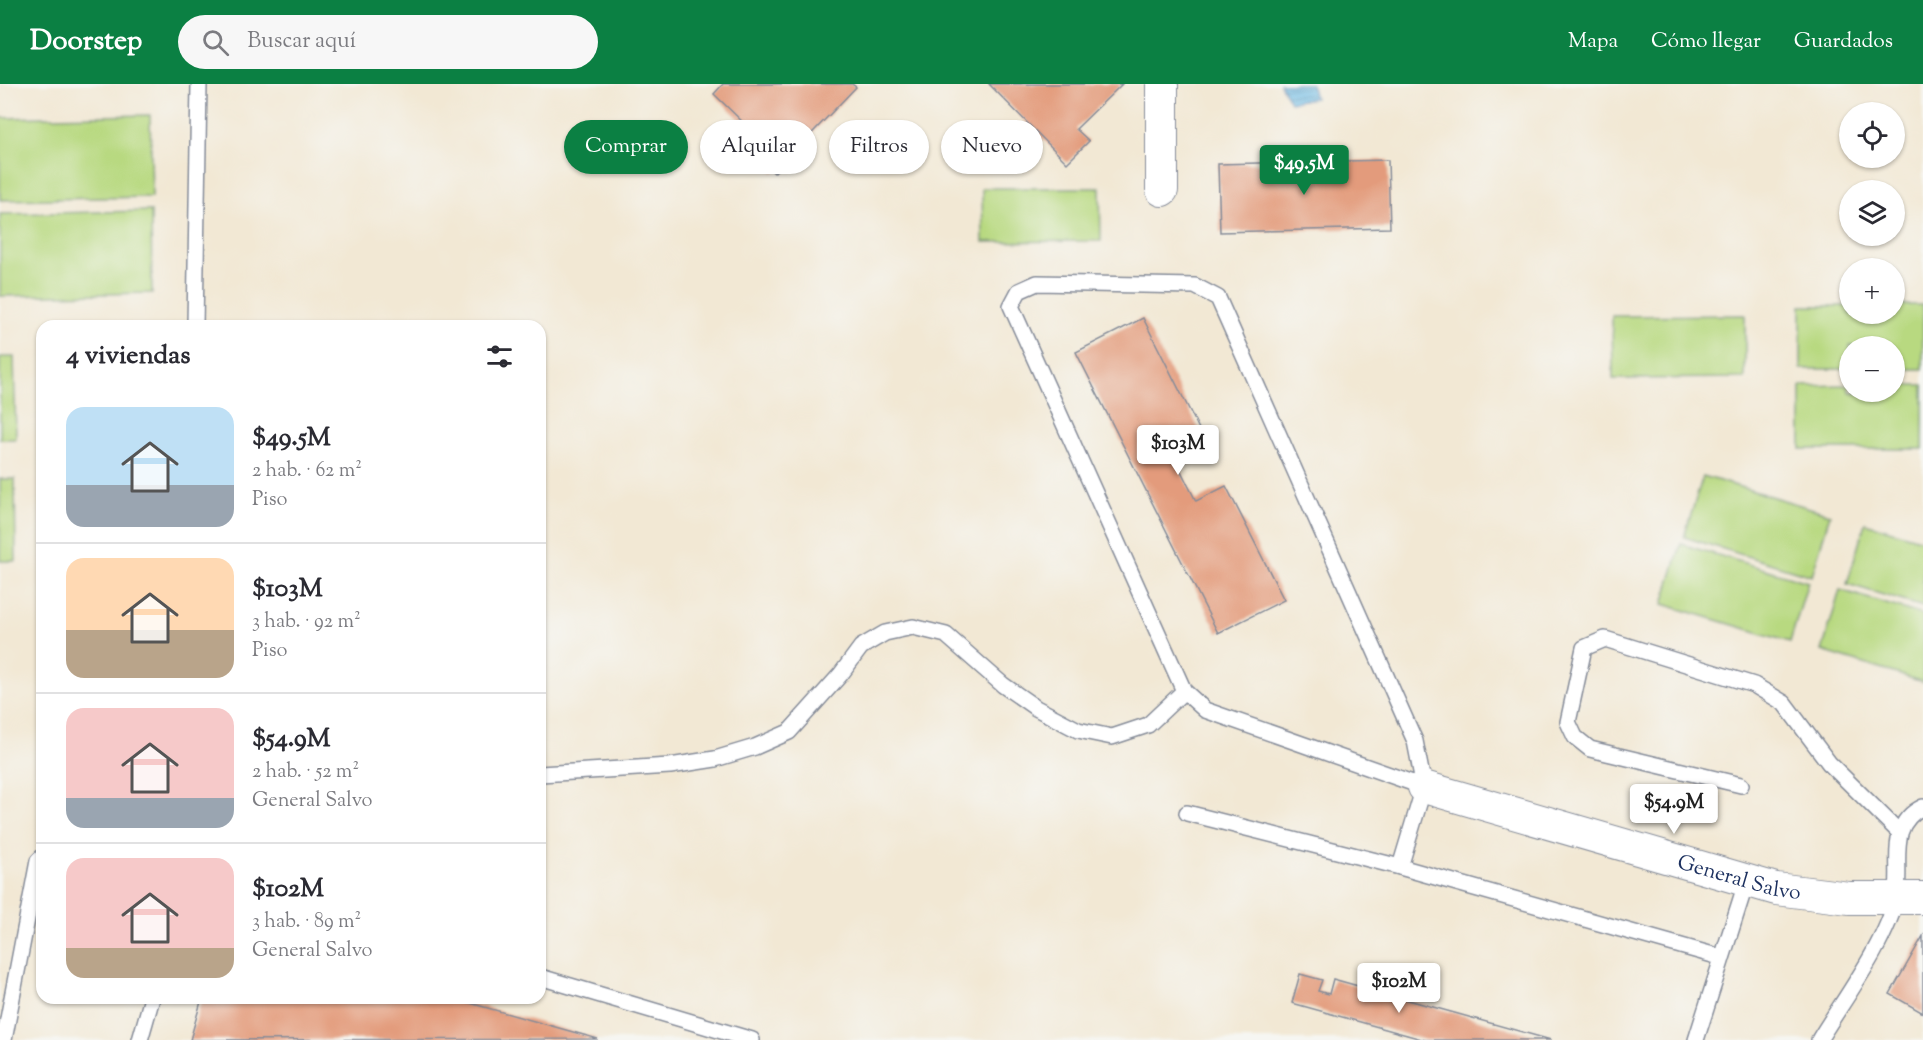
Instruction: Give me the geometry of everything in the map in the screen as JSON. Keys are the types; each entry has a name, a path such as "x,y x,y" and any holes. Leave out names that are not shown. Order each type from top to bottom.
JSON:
{"street":[{"path":"1162,84 1162,190"},
{"name":"General Salvo","path":"1424,787 1776,890 1849,898 1910,897"}],"lane":[{"path":"195,320 199,84"},
{"path":"1400,867 1424,787 1415,741 1218,297 1195,286 1037,283 1019,291 1011,306 1184,691 1205,710 1424,787"},
{"path":"546,774 670,766 715,759 755,747 789,732 841,674 861,647 885,633 913,627 946,635 1003,685 1036,708 1078,730 1112,737 1148,725 1184,691"},
{"path":"1740,785 1590,749 1575,737 1568,722 1584,648 1605,639 1754,685 1784,703 1829,763 1898,831 1910,897 1886,930 1819,1040"},
{"path":"1898,831 1916,810 1923,807"},
{"path":"1187,813 1400,867 1720,957"},
{"path":"4,1040 36,872"},
{"path":"1696,1040 1720,957 1746,883"},
{"path":"546,979 752,1040"},
{"path":"140,1040 150,1004"}],"green space":[{"path":"150,115 152,197 0,200 0,118"},
{"path":"982,188 1100,188 1101,241 983,242"},
{"path":"151,211 152,293 0,296 0,214"},
{"path":"1905,305 1923,305 1923,369 1905,369 1905,336 1839,336 1839,369 1801,369 1801,306 1839,306 1839,324 1905,324"},
{"path":"1745,315 1745,378 1613,379 1612,316"},
{"path":"0,357 14,357 16,439 0,439"},
{"path":"1839,385 1839,402 1905,402 1905,385 1923,385 1923,449 1801,449 1801,386"},
{"path":"1703,476 1830,514 1812,576 1684,537"},
{"path":"0,479 15,479 16,561 0,561"},
{"path":"1865,523 1923,540 1923,607 1847,584"},
{"path":"1681,544 1808,582 1790,642 1663,604"},
{"path":"1840,590 1923,615 1923,682 1822,651"}],"water":[{"path":"1280,84 1311,84 1315,98 1290,102"}],"building":[{"path":"723,84 852,84 856,87 817,128 817,120 741,120 714,94"},
{"path":"989,84 1122,84 1076,129 1089,141 1067,163 1043,139 1043,120 1025,120"},
{"path":"1388,160 1390,228 1220,232 1218,164"},
{"path":"1143,318 1203,437 1172,453 1196,501 1226,486 1284,600 1218,633 1076,352"},
{"path":"1923,936 1923,1013 1890,994"},
{"path":"1300,974 1322,980 1318,991 1329,994 1333,979 1551,1040 1425,1040 1292,1003"},
{"path":"200,1004 473,1004 598,1039 190,1040"}]}
